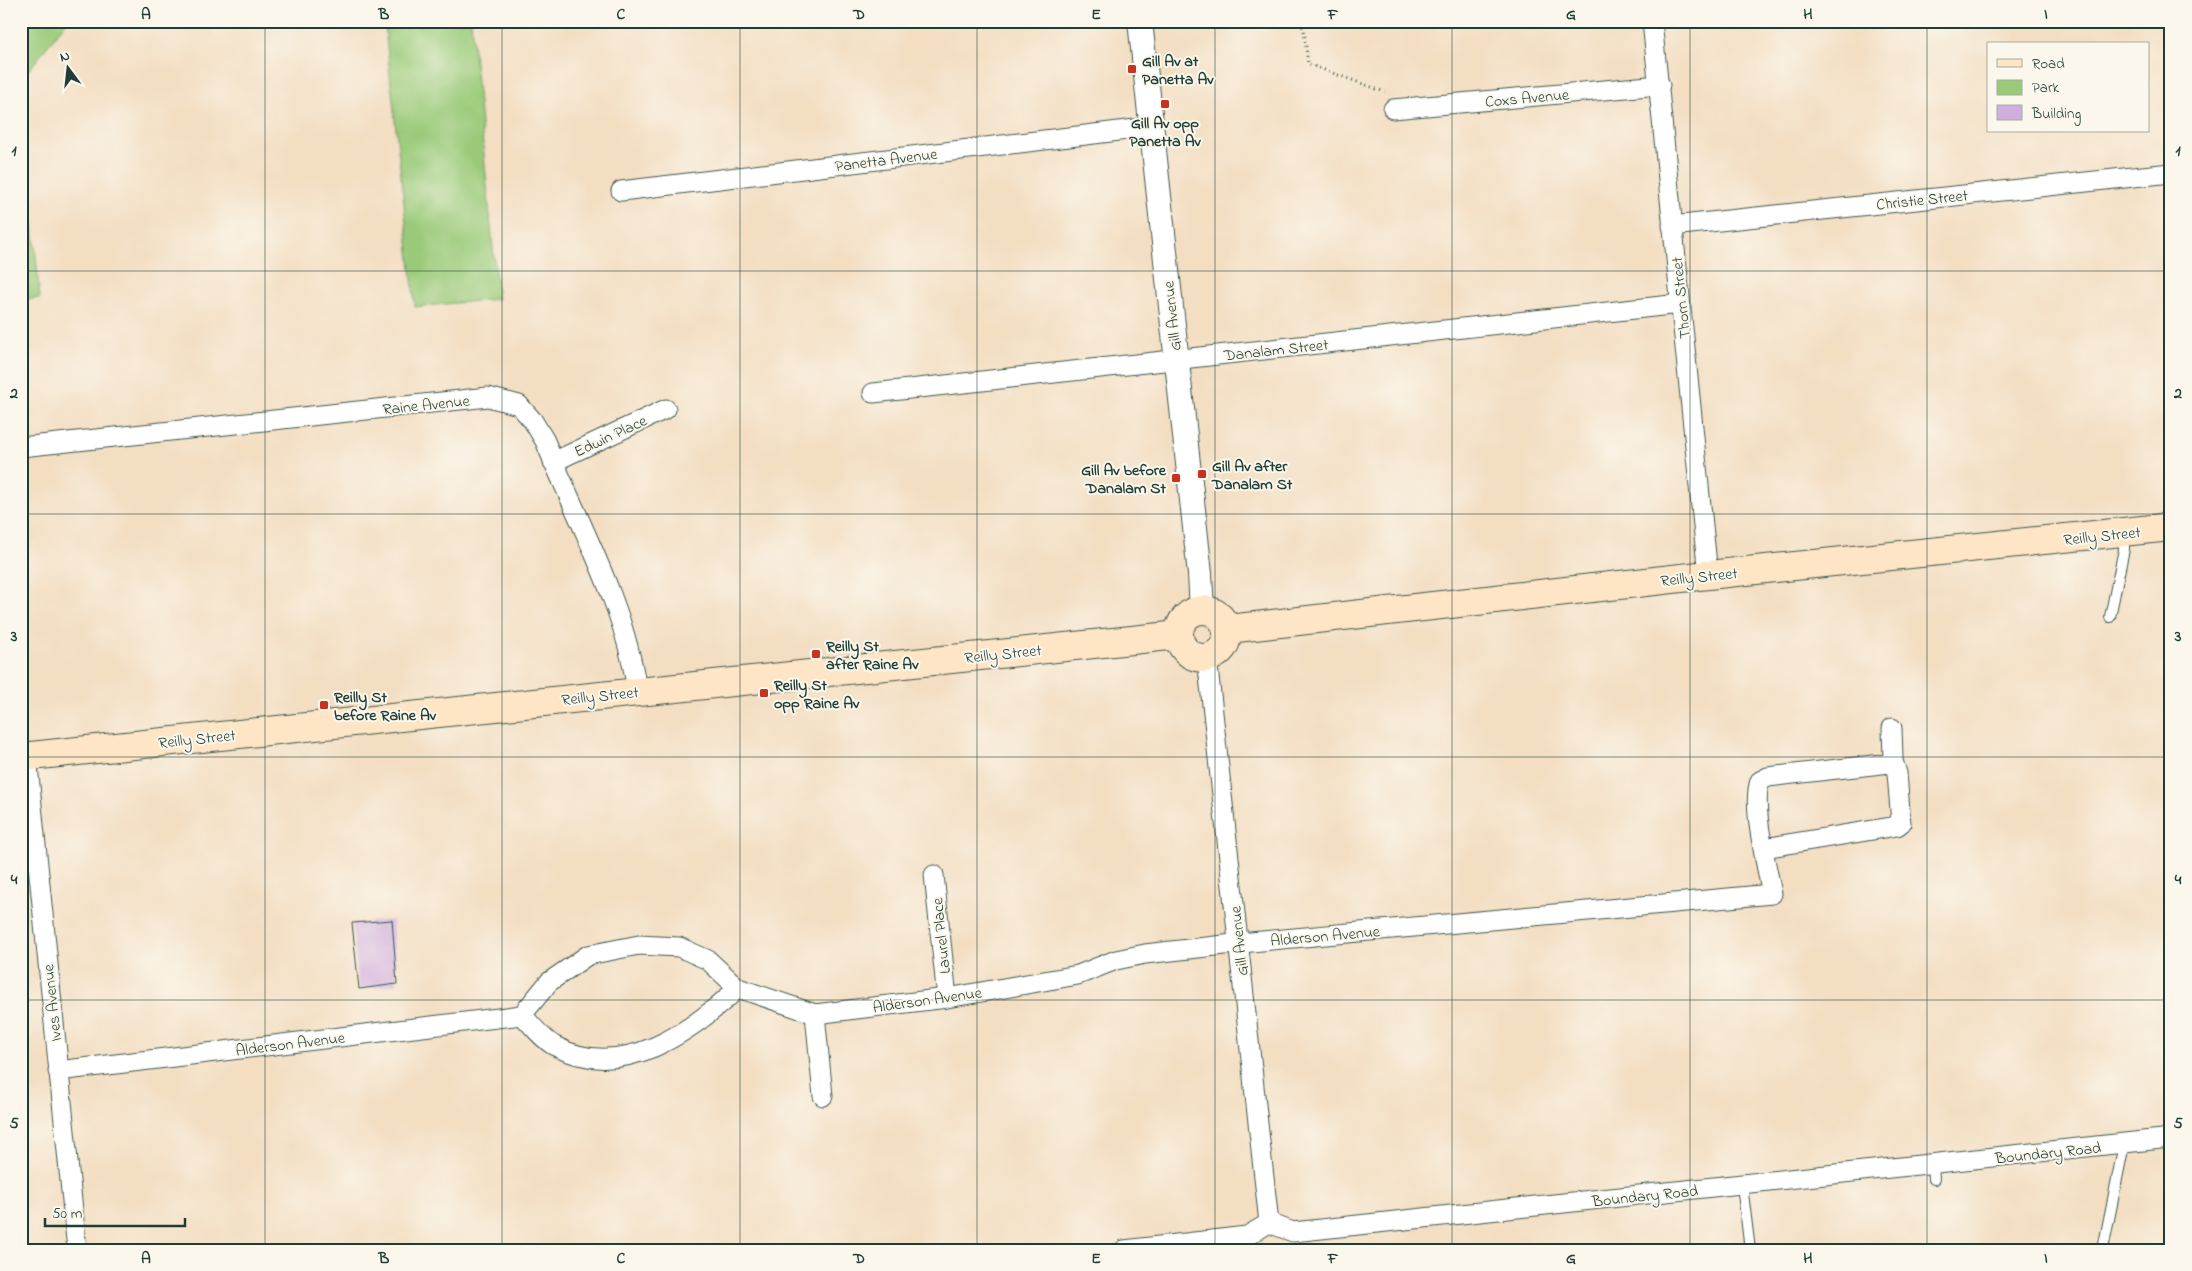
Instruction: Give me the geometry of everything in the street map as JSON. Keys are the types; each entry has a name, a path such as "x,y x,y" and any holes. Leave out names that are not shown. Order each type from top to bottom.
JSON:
{"main road":[{"name":"Reilly Street","path":"1228,629 1708,575 2171,527"},
{"path":"1202,610 1215,612 1221,617 1228,629 1228,637 1221,651 1207,658 1191,656 1180,643 1179,635 1183,621 1188,615 1202,610"},
{"name":"Reilly Street","path":"24,756 1179,635"}],"street":[{"name":"Gill Avenue","path":"1140,21 1200,574 1202,610"},
{"name":"Thorn Street","path":"1652,21 1660,85 1672,226 1708,575"},
{"name":"Coxs Avenue","path":"1390,101 1660,85"},
{"name":"Panetta Avenue","path":"621,191 1152,128"},
{"name":"Christie Street","path":"1672,226 2171,173"},
{"name":"Danalam Street","path":"873,393 1680,304"},
{"name":"Raine Avenue","path":"21,447 488,397 519,405 533,421 553,462 620,617 632,661 636,691"},
{"name":"Edwin Place","path":"553,462 666,409"},
{"name":"Gill Avenue","path":"1207,658 1269,1223"},
{"path":"1892,728 1893,761 1897,773 1900,823 1887,828 1764,848 1758,788 1760,781 1768,777 1886,764 1893,761"},
{"name":"Ives Avenue","path":"24,756 77,1250"},
{"name":"Alderson Avenue","path":"58,1071 522,1015 549,982 588,955 639,945 679,947 708,960 738,988 815,1014 947,998 1078,975 1116,960 1145,954 1238,943 1772,894 1764,848"},
{"name":"Laurel Place","path":"934,875 947,998"},
{"path":"522,1015 554,1046 590,1058 616,1056 652,1050 686,1031 738,988"},
{"path":"815,1014 823,1096"},
{"name":"Boundary Road","path":"1269,1223 1293,1232 1742,1185 1933,1171 2171,1138"},
{"path":"1124,1250 1246,1236 1269,1223"}],"lane":[{"path":"2110,617 2124,549 2124,533"},
{"path":"2103,1249 2124,1144"},
{"path":"1742,1185 1750,1250"}],"path":[{"path":"1300,22 1304,30 1308,64 1390,101"}],"green space":[{"path":"21,21 67,21 21,80"},
{"path":"471,21 498,299 415,307 385,28"},
{"path":"21,96 40,298 21,300"}],"building":[{"path":"392,920 397,984 359,989 352,923"}],"place":[{"name":"Gill Av at Panetta Av","path":"1132,69"},
{"name":"Gill Av opp Panetta Av","path":"1165,104"},
{"name":"Gill Av after Danalam St","path":"1202,474"},
{"name":"Gill Av before Danalam St","path":"1176,478"},
{"name":"Reilly St after Raine Av","path":"816,654"},
{"name":"Reilly St opp Raine Av","path":"764,693"},
{"name":"Reilly St before Raine Av","path":"324,705"}]}
